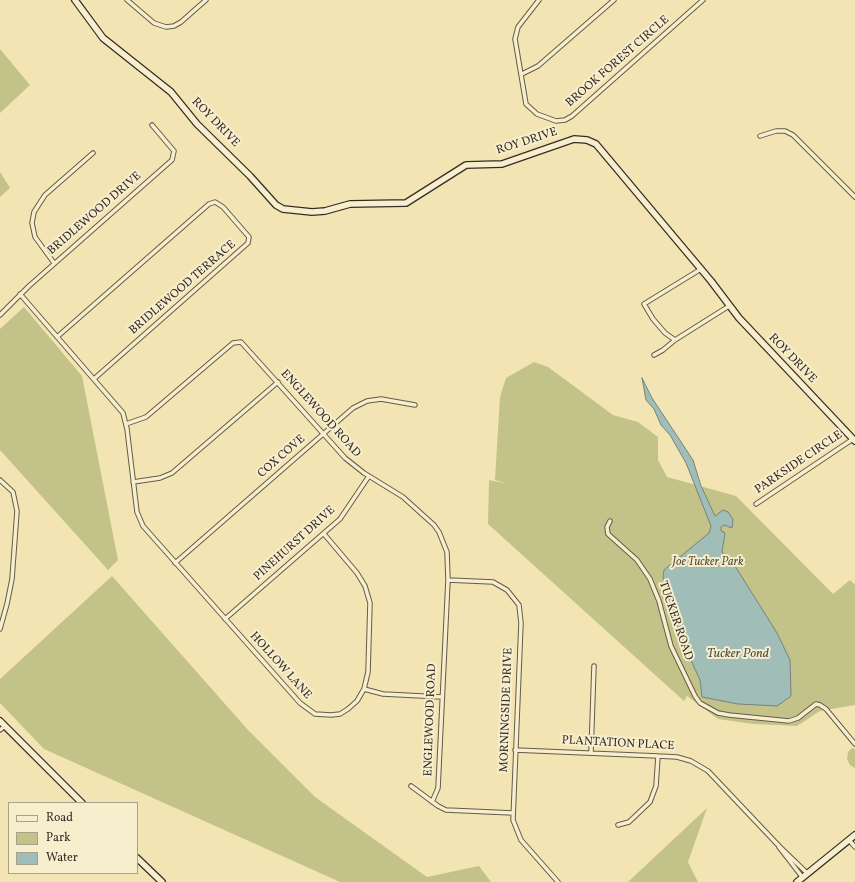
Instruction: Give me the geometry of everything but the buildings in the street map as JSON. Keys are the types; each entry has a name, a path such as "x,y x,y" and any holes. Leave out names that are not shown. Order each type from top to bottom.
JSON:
{"street":[{"name":"ROY DRIVE","path":"75,0 103,38 172,92 197,124 236,162 276,205 283,209 324,212 350,204 406,203 413,200 466,165 502,164 561,143 581,139 591,142 599,147 701,269 729,306 854,440"},
{"path":"128,0 149,20 157,25 166,27 174,26 181,22 206,0"},
{"name":"BROOK FOREST CIRCLE","path":"539,0 515,33 526,102 529,108 549,119 556,121 565,120 703,0"},
{"path":"522,74 538,66 614,0"},
{"name":"BRIDLEWOOD DRIVE","path":"0,315 20,294 54,263 173,158 173,150 152,125"},
{"path":"760,136 776,131 785,132 793,136 811,152 855,197"},
{"path":"54,263 36,239 32,230 32,219 41,200 93,153"},
{"name":"BRIDLEWOOD TERRACE","path":"57,337 209,204 215,202 222,207 249,238 248,243 95,378"},
{"path":"675,340 658,326 644,304 701,269"},
{"name":"HOLLOW LANE","path":"20,294 95,378 123,413 126,424 133,482 141,523 300,703 311,711 331,715 344,712 357,701 364,689 368,657 368,597 365,586 357,573 324,534"},
{"path":"654,355 664,350 675,340 729,306"},
{"name":"ENGLEWOOD ROAD","path":"126,424 142,419 150,414 236,342 244,344 345,458 368,476 403,497 434,525 447,552 448,580 438,788 432,802"},
{"path":"133,482 160,478 172,473 278,382"},
{"name":"COX COVE","path":"175,563 353,408 367,401 388,399 415,405"},
{"name":"PARKSIDE CIRCLE","path":"756,504 854,440"},
{"name":"PINEHURST DRIVE","path":"225,619 324,534 346,512 368,476"},
{"path":"0,480 13,492 17,511 12,579 0,629"},
{"name":"TUCKER ROAD","path":"610,521 607,531 610,537 635,557 650,579 659,601 671,646 694,696 700,703 718,713 729,716 789,721 798,718 818,704 826,709 855,744"},
{"name":"MORNINGSIDE DRIVE","path":"448,580 487,581 498,584 511,593 519,605 521,623 513,813 514,824 518,835 558,882"},
{"path":"591,753 594,666"},
{"path":"364,689 383,694 442,697"},
{"path":"0,721 2,728 81,802"},
{"name":"PLANTATION PLACE","path":"516,750 684,758 703,767 805,876"},
{"path":"618,825 629,822 650,802 656,786 658,756"},
{"name":"ENGLEWOOD ROAD","path":"411,786 432,802 450,810 513,813"},
{"path":"797,882 855,835"},
{"path":"849,840 855,847"},
{"name":"PLANTATION PLACE","path":"778,846 790,855 805,876"},
{"path":"138,859 162,882"}],"green space":[{"path":"0,49 30,85 0,113"},
{"path":"0,172 10,188 0,197"},
{"path":"24,307 82,376 118,560 108,570 0,450 0,329"},
{"name":"Joe Tucker Park","path":"534,362 548,367 613,415 638,422 658,437 658,460 667,477 736,496 833,594 850,580 855,585 855,705 820,711 797,726 753,724 718,719 687,696 684,701 488,524 489,480 508,484 495,480 500,397 506,378"},
{"path":"112,576 248,730 315,797 427,877 479,866 491,882 340,882 44,749 0,703 0,679"},
{"path":"852,748 855,749 855,768 850,765 847,759 848,752"},
{"path":"707,808 688,862 698,882 628,882"}],"water":[{"name":"Tucker Pond","path":"642,378 652,398 693,460 701,486 715,516 723,510 728,512 733,519 732,528 724,525 721,527 721,531 725,534 722,551 725,558 735,566 777,633 790,660 791,696 777,706 738,704 702,697 700,680 680,636 663,577 664,570 709,533 711,526 686,463 670,435 661,425 654,409 646,400"}]}
